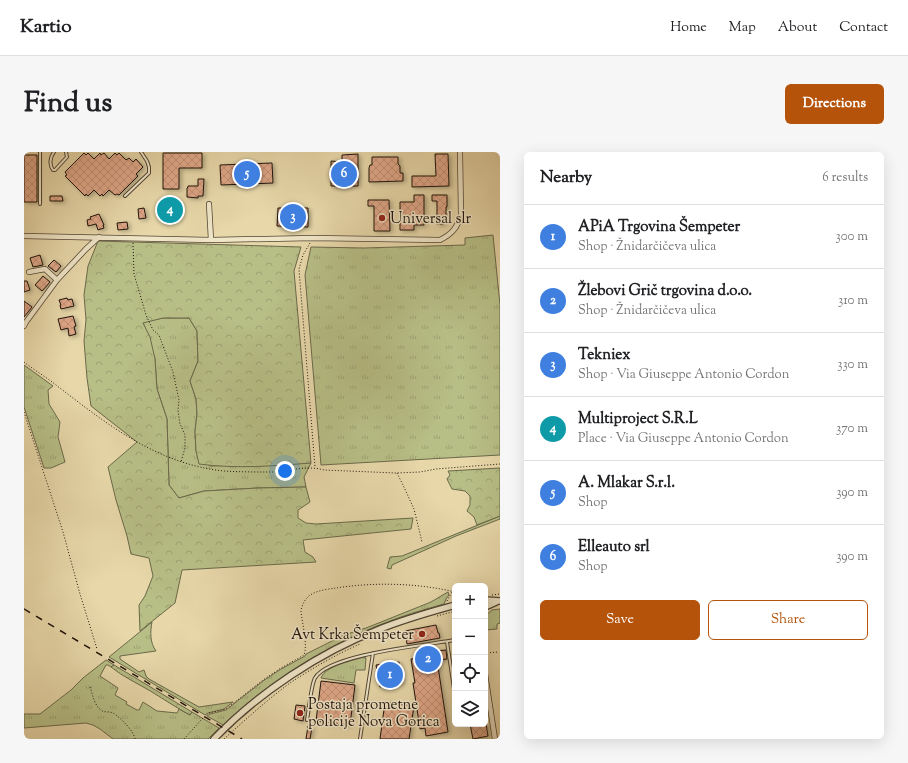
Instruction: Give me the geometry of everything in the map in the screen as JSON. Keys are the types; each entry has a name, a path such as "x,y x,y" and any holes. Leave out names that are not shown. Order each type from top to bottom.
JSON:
{"street":[{"path":"24,236 211,240 313,238 440,240 449,236 455,229 461,215 460,152"},
{"path":"209,204 211,240"},
{"path":"24,326 58,280 99,237"},
{"path":"29,272 45,269 58,280"},
{"path":"488,598 498,601"},
{"path":"488,606 498,601"},
{"path":"214,739 252,704 299,670 337,648 379,629 447,605 452,605"},
{"path":"447,605 452,607"},
{"path":"487,691 496,739"}],"lane":[{"path":"40,152 40,204"},
{"path":"54,152 51,157 50,167 53,170 55,170 67,157 66,152"},
{"path":"125,196 149,173 147,161 141,152"},
{"path":"307,720 313,682 318,673 329,666 363,655 452,641"},
{"path":"447,642 454,691"},
{"path":"360,739 373,653"}],"path":[{"path":"133,238 134,274 146,315 152,330 159,335 173,372 179,400 178,411 180,424 185,435 185,448 181,462"},
{"path":"313,238 303,254 299,269 315,468"},
{"path":"24,362 117,431 137,443 181,462 204,469 272,472 315,468 324,470 396,473 500,464"},
{"path":"24,412 63,532 97,649"},
{"path":"396,473 403,484 414,509 422,542"},
{"path":"184,739 209,713 226,709 263,680 304,655 305,650 301,611 304,603 311,594 365,584 424,586 452,591"},
{"path":"447,605 452,593"},
{"path":"488,597 500,594"},
{"path":"488,653 498,652"},
{"path":"90,687 96,706 102,711 112,712 127,724 135,736 135,739"}],"green space":[{"path":"493,235 500,305 500,455 321,465 305,275 311,247 364,248 465,245 465,238"},
{"path":"98,241 301,247 294,271 311,463 241,467 199,464 196,451 195,431 197,414 196,399 190,381 198,361 197,331 189,318 163,318 143,323 150,337 155,359 157,389 167,419 169,485 179,498 204,491 306,487 310,502 298,510 298,518 306,523 316,524 413,518 411,529 303,540 305,552 313,557 316,562 182,570 175,603 140,631 139,605 145,596 153,576 149,558 131,554 108,467 137,442 91,406 87,378 84,341 86,320 84,295 88,266"},
{"path":"163,318 189,318 197,331 198,361 190,381 196,399 196,451 210,466 311,463 304,477 306,487 204,491 179,498 169,485 167,419 157,389 155,359 143,322"},
{"path":"24,365 53,386 48,390 49,404 60,422 58,437 65,462 51,468 44,468 24,407"},
{"path":"500,468 500,516 477,525 474,517 467,511 470,505 470,496 465,491 452,489 447,479 450,475 448,471"},
{"path":"500,516 500,519 456,536 392,565 391,569 387,568 390,557 402,556"},
{"path":"448,592 449,595 444,604 406,615 376,626 306,662 263,691 223,725 207,716 226,710 263,681 306,654 344,635 366,628 431,602"},
{"path":"500,609 500,623 497,624 497,629 488,630 488,613 492,610"},
{"path":"152,622 151,637 156,651 120,656 120,659 139,672 144,670 149,679 199,707 233,702 224,709 205,715 109,657"},
{"path":"363,657 366,658 365,670 356,670 354,683 321,678 333,667"},
{"path":"106,660 114,665 111,667 106,665 100,676 118,688 115,695 127,702 126,704 137,710 139,710 143,702 157,711 177,713 179,709 190,715 192,712 219,728 208,739 113,739 100,729 86,723 24,728 24,714 40,714"},
{"path":"114,665 192,712 190,715 116,671 111,667"}],"building":[{"path":"84,153 86,155 88,153 94,159 100,153 101,155 104,153 109,159 115,153 117,155 119,153 126,160 129,158 133,162 136,159 143,167 136,174 138,176 119,195 115,195 109,190 103,196 102,194 100,196 94,190 88,196 86,194 85,196 65,176 67,175 65,172"},
{"path":"163,153 202,153 202,168 179,168 179,189 163,189"},
{"path":"358,154 358,186 331,186 331,161 342,162 342,155"},
{"path":"435,154 448,154 449,186 412,187 412,176 436,176"},
{"path":"24,155 37,155 37,202 24,202"},
{"path":"372,157 398,157 400,173 403,173 403,181 369,182 369,168 370,165 372,165"},
{"path":"272,163 273,183 221,185 220,165"},
{"path":"198,179 204,179 203,196 198,196 198,198 187,197 188,186 198,186"},
{"path":"414,195 424,195 424,225 414,225 414,230 400,230 400,202 414,202"},
{"path":"432,195 447,195 446,219 444,219 444,224 437,224 437,201 432,201"},
{"path":"50,196 62,196 63,201 50,201"},
{"name":"Universal slr","path":"368,200 389,200 390,231 374,231 374,206 368,206"},
{"path":"161,203 179,203 179,217 161,217"},
{"path":"144,208 146,218 139,219 138,209"},
{"path":"278,208 308,208 308,227 277,226"},
{"path":"99,214 104,228 98,230 96,224 88,226 87,220 91,219 90,217"},
{"path":"127,222 128,229 118,230 117,223"},
{"path":"40,255 43,265 33,267 30,258"},
{"path":"54,260 61,266 56,272 48,266"},
{"path":"43,276 50,282 42,291 35,285"},
{"path":"24,281 27,281 30,290 24,292"},
{"path":"67,298 68,300 72,299 74,306 61,309 59,300"},
{"path":"24,301 32,307 24,317"},
{"path":"73,316 76,326 74,327 76,334 69,336 68,328 61,330 58,319"},
{"name":"Avt Krka Šempeter","path":"436,625 440,638 407,644 405,631"},
{"path":"446,650 447,659 437,660 448,732 426,736 425,728 420,729 411,659 436,655 436,651"},
{"path":"399,662 402,683 380,687 376,665"},
{"path":"321,681 355,685 350,725 316,721"},
{"path":"385,702 414,706 409,739 380,739"},
{"name":"Postaja prometne policije Nova Gorica","path":"296,705 305,706 303,721 294,719"},
{"path":"308,726 312,727 310,739 306,739"},
{"path":"471,727 486,727 488,736 473,739"}],"railway":[{"path":"24,609 242,739"}],"place":[{"name":"A. Mlakar S.r.l.","path":"247,174"},
{"name":"Elleauto srl","path":"344,174"},
{"name":"Multiproject S.R.L","path":"170,210"},
{"name":"Tekniex","path":"293,217"},
{"name":"Universal slr","path":"382,218"},
{"name":"Avt Krka Šempeter","path":"422,634"},
{"name":"Žlebovi Grič trgovina d.o.o.","path":"428,659"},
{"name":"APiA Trgovina Šempeter","path":"390,675"},
{"name":"Postaja prometne policije Nova Gorica","path":"300,713"}]}
